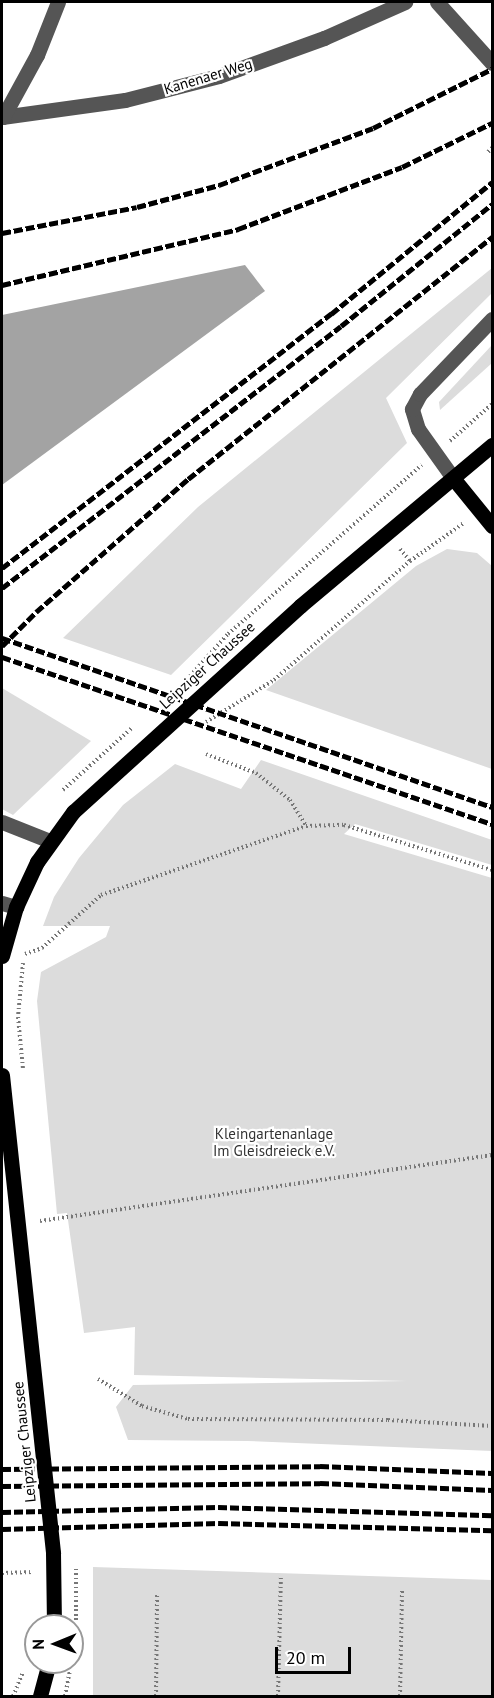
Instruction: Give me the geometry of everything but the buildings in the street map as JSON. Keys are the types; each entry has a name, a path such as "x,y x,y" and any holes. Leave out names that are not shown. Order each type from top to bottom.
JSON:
{"main road":[{"name":"Leipziger Chaussee","path":"2,956 9,905 50,841 116,770 300,606 492,445"},
{"path":"453,478 492,526"},
{"name":"Leipziger Chaussee","path":"2,1076 53,1553 54,1614"},
{"path":"40,1696 46,1674"}],"street":[{"path":"2,117 37,55 58,2"},
{"name":"Kanenaer Weg","path":"2,117 125,100 219,76 324,38 405,2"},
{"path":"437,2 492,63"},
{"path":"453,478 418,429 412,409 420,394 492,319"},
{"path":"2,822 50,841"}],"path":[{"path":"488,152 492,148"},
{"path":"198,729 215,715 274,680 410,561 431,550 480,510"},
{"path":"206,754 256,773 290,800 306,826"},
{"path":"25,954 42,948 102,895 306,826 344,825 492,870"},
{"path":"24,1080 18,1017 27,946"},
{"path":"40,1221 492,1155"},
{"path":"39,1209 41,1232"},
{"path":"98,1379 142,1406 188,1419 388,1420 492,1426"},
{"path":"32,1560 35,1582"},
{"path":"75,1560 77,1614"},
{"path":"2,1573 34,1572"},
{"path":"278,1696 281,1577"},
{"path":"400,1696 402,1590"},
{"path":"156,1696 157,1595"},
{"path":"13,1696 24,1670"},
{"path":"65,1696 69,1674"}],"green space":[{"path":"492,268 492,293 386,398 407,443 171,675 63,638 198,507"},
{"path":"492,345 492,363 440,410 439,402"},
{"path":"447,549 477,553 492,566 492,769 266,690 416,566"},
{"path":"2,688 91,741 13,815 2,809"},
{"name":"Kleingartenanlage Im Gleisdreieck e.V.","path":"261,760 492,840 492,865 355,824 344,834 492,878 492,1451 247,1441 128,1440 116,1407 133,1385 407,1381 134,1375 135,1327 84,1333 67,1213 57,1214 37,1001 41,972 106,937 110,926 43,926 54,897 79,858 123,805 175,764 241,789"},
{"path":"93,1567 492,1580 492,1696 93,1696"}],"shaded area":[{"path":"245,265 265,291 2,485 2,315"}],"railway":[{"path":"2,233 137,207 219,185 373,128 492,69"},
{"path":"2,285 238,229 402,167 492,123"},
{"path":"2,568 331,314 492,182"},
{"path":"2,588 341,326 492,204"},
{"path":"2,646 36,612 188,479 492,237"},
{"path":"2,638 492,807"},
{"path":"2,657 492,824"},
{"path":"2,1469 320,1466 492,1473"},
{"path":"2,1486 320,1483 492,1490"},
{"path":"2,1512 218,1507 492,1515"},
{"path":"2,1529 219,1523 492,1530"}]}
